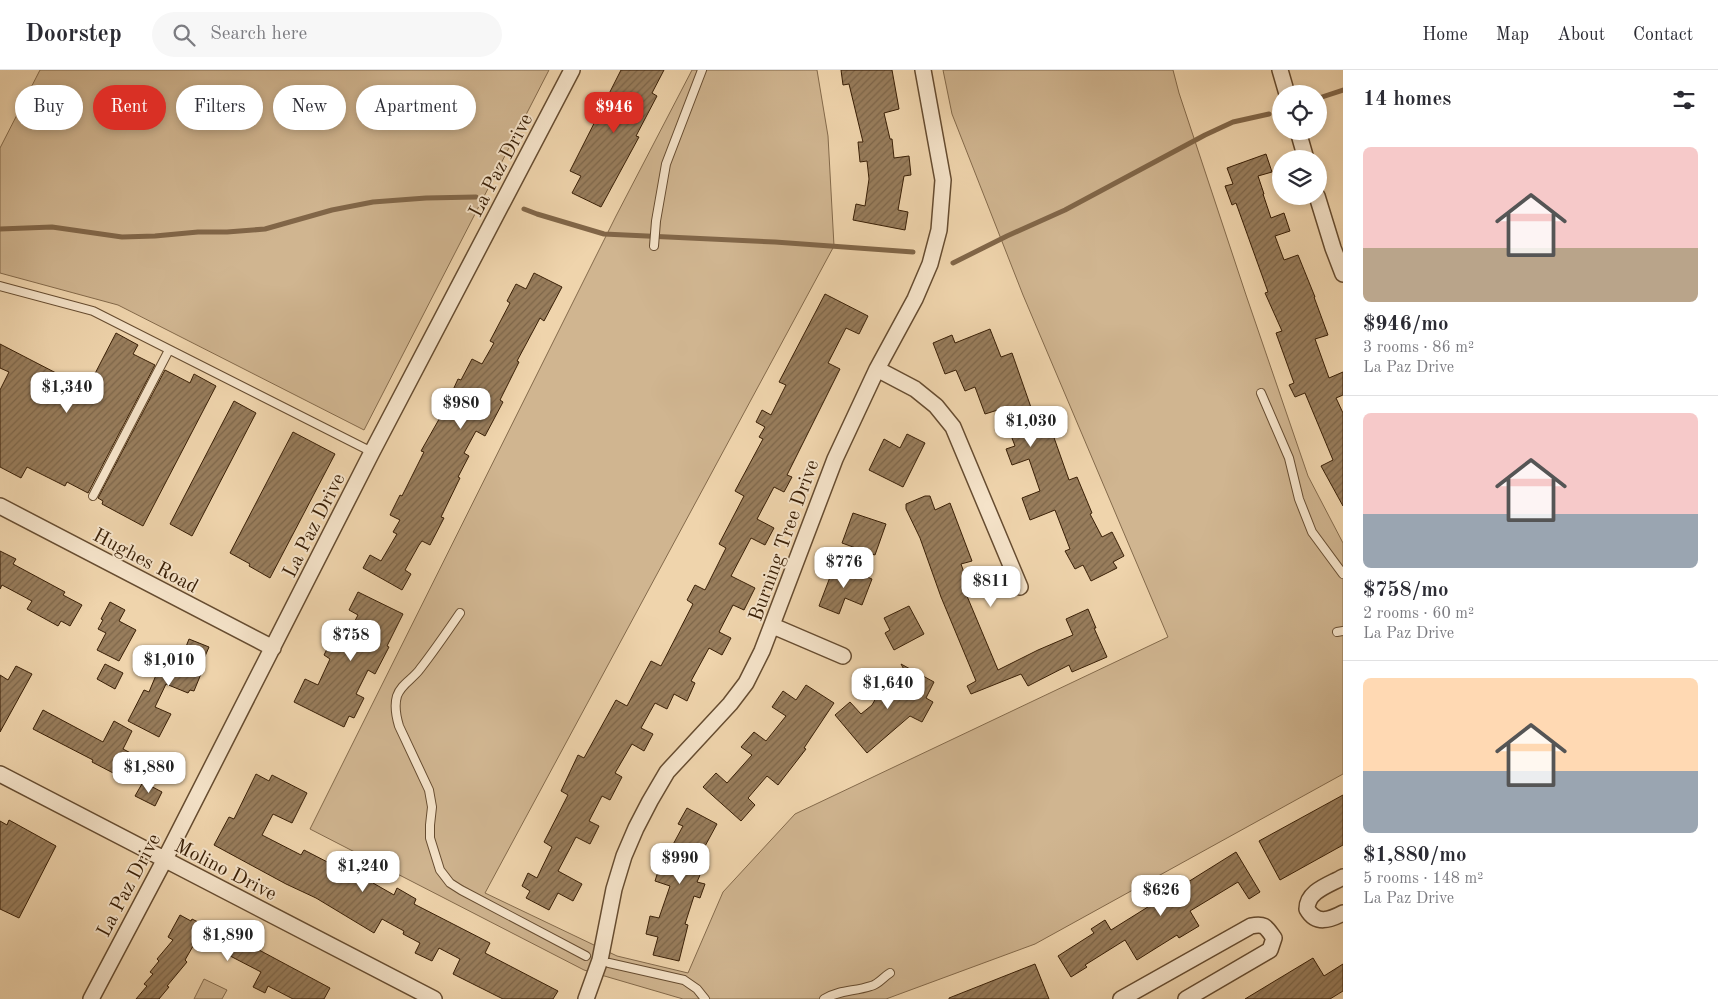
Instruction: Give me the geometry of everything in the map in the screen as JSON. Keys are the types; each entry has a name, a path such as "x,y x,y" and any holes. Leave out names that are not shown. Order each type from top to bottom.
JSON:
{"street":[{"name":"La Paz Drive","path":"91,999 165,859 372,452 572,70"},
{"name":"Burning Tree Drive","path":"586,999 601,952 614,889 624,856 636,828 667,772 730,704 746,682 773,626 835,459 877,369 915,299 930,264 939,230 943,180 924,70"},
{"path":"1280,70 1284,85"},
{"path":"1320,205 1343,274"},
{"path":"877,369 915,389 936,406 954,427 1020,587"},
{"name":"Hughes Road","path":"0,506 272,648"},
{"path":"773,626 843,656"},
{"name":"Molino Drive","path":"0,774 434,999"},
{"path":"1343,877 1313,893 1309,898 1307,909 1314,918 1325,920 1332,919 1343,913"},
{"path":"1121,999 1251,926 1259,924 1266,927 1274,938 1270,950 1203,995 1186,999"}],"lane":[{"path":"654,246 656,221 666,164 702,70"},
{"path":"0,286 93,311 372,452"},
{"path":"93,496 169,350"},
{"path":"1261,393 1289,458 1299,499 1312,532 1343,574"},
{"path":"460,613 418,672 402,687 397,696 396,706 399,726 426,780 429,790 432,807 430,838 440,870 450,884 586,956"},
{"path":"609,963 684,980 697,989 705,999"},
{"path":"824,999 842,991 871,986 890,973"}],"shaded area":[{"path":"40,70 549,70 364,430 118,305 0,273 0,148 15,119 15,130 83,130 83,85 32,85"},
{"path":"692,70 817,70 828,136 834,246 485,893 617,956 688,973 723,892 795,814 1168,637 1023,295 952,114 943,70 1173,70 1246,295 1308,476 1343,543 1343,774 1035,944 886,999 683,999 584,970 310,829 616,216"},
{"path":"204,979 227,990 222,999 194,999"}],"building":[{"path":"621,70 664,70 652,93 657,96 636,136 639,137 601,207 572,193 581,176 570,171"},
{"path":"841,70 892,70 899,109 884,113 890,139 892,139 894,158 909,156 911,175 904,176 898,210 908,212 905,230 853,220 856,204 865,206 869,179 867,161 860,162 858,142 863,142 849,84 843,85"},
{"path":"1266,154 1272,172 1258,176 1263,194 1271,218 1284,213 1290,231 1275,236 1284,260 1298,255 1315,297 1328,335 1315,339 1329,378 1343,372 1343,395 1336,398 1343,413 1343,506 1321,466 1333,460 1305,393 1295,397 1289,385 1294,383 1276,333 1282,331 1265,293 1268,292 1236,203 1232,205 1225,186 1233,184 1227,168"},
{"path":"534,273 562,287 544,321 540,318 517,361 519,362 500,400 503,402 485,436 476,431 464,453 469,456 441,517 444,518 430,545 422,541 419,545 405,570 411,574 402,590 363,568 370,555 381,561 397,534 393,532 400,520 390,515 400,495 402,496 424,452 421,451 442,414 458,379 461,380 472,359 482,364 494,343 490,341 510,303 507,301 516,284 526,289"},
{"path":"825,294 868,316 859,334 846,328 828,363 840,369 787,475 792,477 784,492 774,487 757,519 774,528 765,545 751,538 731,576 755,588 744,610 733,605 719,632 731,638 722,655 709,648 691,681 695,683 687,701 674,694 667,709 655,703 641,728 653,734 644,751 632,744 615,773 622,777 610,800 602,796 589,821 599,826 590,844 576,837 558,871 582,884 573,901 558,893 549,910 526,898 530,891 522,886 528,873 537,878 552,847 544,842 568,795 561,791 578,755 584,758 616,700 627,706 651,661 661,666 693,604 687,600 695,585 705,590 726,548 719,544 744,496 735,491 763,439 759,437 765,427 756,422 762,410 771,415 786,385 779,382"},
{"path":"990,329 1001,357 1012,353 1041,436 1052,432 1069,480 1077,477 1092,513 1090,514 1102,537 1112,532 1124,556 1113,562 1117,568 1091,581 1083,565 1075,569 1065,551 1070,549 1055,510 1030,520 1022,498 1040,491 1029,459 1012,465 1006,449 1015,446 1001,409 985,414 975,387 965,391 956,370 945,374 933,343 952,335 955,343"},
{"path":"116,333 138,345 133,354 155,365 88,493 67,482 65,486 27,467 21,478 0,467 0,390 9,372 0,368 0,344 87,389"},
{"path":"165,370 190,383 194,374 216,386 143,526 102,504 103,501 98,498"},
{"path":"234,401 256,413 192,536 170,524"},
{"path":"293,432 335,454 270,578 230,553"},
{"path":"907,434 925,443 903,487 869,470 884,439 900,448"},
{"path":"925,496 930,496 935,510 950,503 972,561 961,564 969,587 964,589 998,670 1073,635 1066,619 1088,609 1107,657 1072,672 1069,665 1028,686 1021,674 971,694 967,686 976,681 941,597 920,538 906,509 906,504"},
{"path":"853,513 886,524 875,555 842,543"},
{"path":"0,551 16,559 13,564 65,592 63,595 82,605 70,626 61,621 58,626 27,609 32,601 2,585 0,589"},
{"path":"835,564 872,579 862,605 845,598 839,614 819,606"},
{"path":"358,592 403,614 375,674 368,670 356,694 364,698 354,718 349,716 344,727 294,702 305,679 318,685 330,659 324,655 332,639 343,644 358,615 349,610"},
{"path":"110,602 125,610 119,621 136,630 119,661 97,650 106,633 98,629"},
{"path":"909,606 924,634 894,650 885,633 890,630 884,618"},
{"path":"189,639 209,647 200,668 203,669 194,691 190,690 188,693 166,684 155,707 171,714 159,737 128,721 144,690 149,692 164,656 180,662"},
{"path":"105,664 123,673 115,689 97,679"},
{"path":"901,664 934,682 926,698 933,702 922,722 910,716 867,753 835,715 850,702 861,714 872,705 888,677 916,692"},
{"path":"16,666 32,674 0,732 0,675 8,680"},
{"path":"806,685 834,703 804,748 806,749 778,785 767,776 748,798 755,805 741,821 703,787 716,773 727,783 752,755 741,747 754,732 766,741 786,716 772,707 783,691 796,700"},
{"path":"43,710 103,742 114,721 132,731 123,749 146,761 135,781 119,772 117,775 92,762 93,760 33,729"},
{"path":"256,774 269,781 272,775 307,793 292,823 273,814 262,835 301,855 304,850 341,869 342,867 352,872 355,865 376,877 373,883 394,895 397,888 416,899 414,904 490,943 485,953 558,991 553,999 503,999 453,974 460,959 439,948 432,961 415,953 420,943 403,934 404,931 382,919 374,933 316,898 214,845 229,817 234,819"},
{"path":"143,782 162,792 155,806 135,796"},
{"path":"1343,795 1343,845 1280,880 1259,841"},
{"path":"687,808 717,824 691,872 700,875 697,882 705,884 700,898 694,896 685,924 688,925 679,961 653,955 658,937 646,934 650,916 659,918 670,886 655,881 661,862 663,863 683,826 678,824"},
{"path":"9,820 56,846 19,918 0,909 0,821 7,825"},
{"path":"1236,852 1260,892 1249,899 1238,882 1190,911 1199,926 1179,938 1177,935 1137,960 1125,940 1085,965 1087,967 1071,977 1058,956 1094,933 1091,929 1105,920 1111,930"},
{"path":"180,915 204,925 206,922 218,929 219,926 232,933 233,930 249,939 246,943 330,988 324,999 293,999 268,986 265,993 253,987 261,972 209,945 208,948 196,941 185,960 187,962 159,999 136,999 147,986 144,984 153,974 150,972 159,961 157,959 173,940 168,937"},
{"path":"1313,958 1324,976 1343,964 1343,991 1330,999 1245,999"},
{"path":"1035,964 1049,999 949,999 949,998"}],"waterway":[{"path":"1327,95 1343,90"},
{"path":"953,263 1065,210 1205,135 1233,122 1269,114"},
{"path":"0,229 52,227 122,237 227,232 265,229 332,210 373,202 476,197"},
{"path":"524,209 604,234 775,242 913,252"}]}
